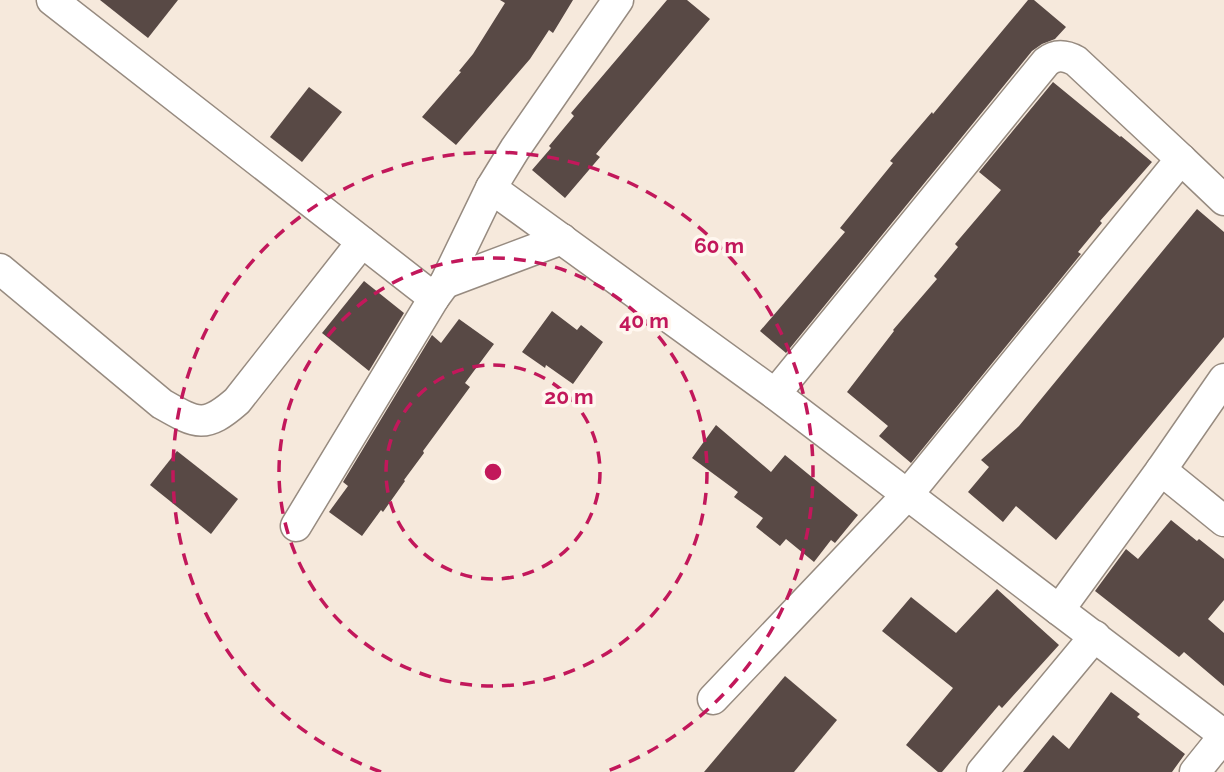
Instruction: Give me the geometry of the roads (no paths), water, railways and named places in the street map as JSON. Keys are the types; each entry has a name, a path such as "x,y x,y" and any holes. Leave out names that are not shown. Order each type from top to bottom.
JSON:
{"street":[{"path":"51,0 362,242 439,290"},
{"path":"296,526 439,290 491,188 618,0"},
{"path":"775,394 1046,62 1054,56 1076,61 1224,200"},
{"path":"713,699 908,494 1181,159"},
{"path":"491,188 775,394 1224,735 1195,772"},
{"path":"439,290 562,239"},
{"path":"0,269 162,404 189,418 209,421 237,401 362,242"},
{"path":"1059,610 1224,379"},
{"path":"1161,470 1224,521"},
{"path":"982,772 1095,636"}]}
